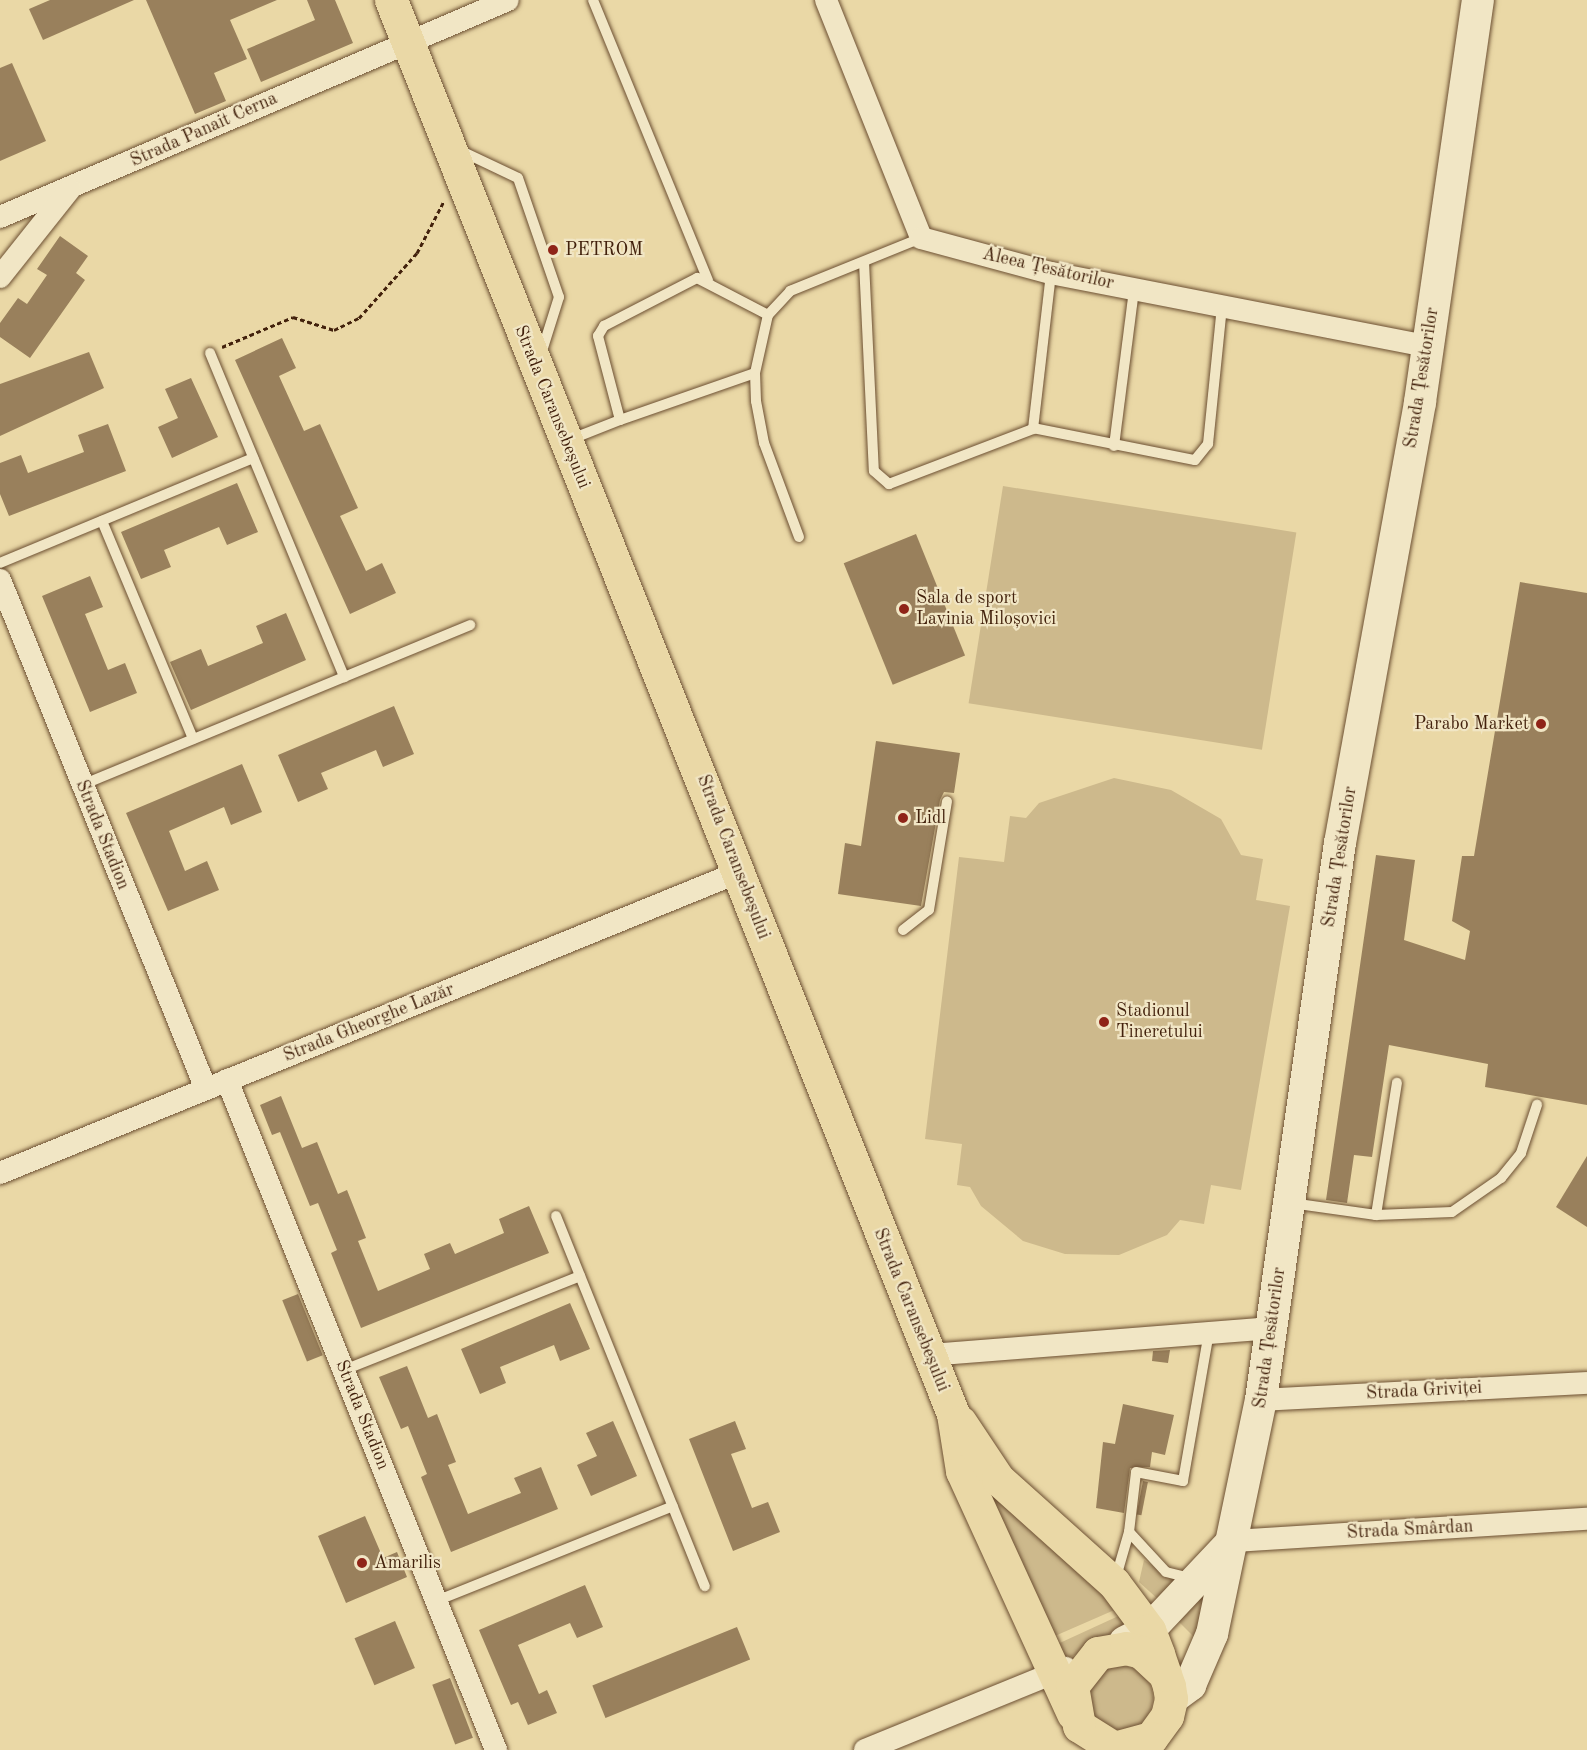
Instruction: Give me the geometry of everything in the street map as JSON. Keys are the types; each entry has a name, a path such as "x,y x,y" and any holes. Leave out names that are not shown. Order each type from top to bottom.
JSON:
{"main road":[{"name":"Strada Caransebeșului","path":"392,0 458,174 739,872 953,1414 962,1471 1054,1673 1086,1735"},
{"name":"Strada Țesătorilor","path":"1168,1692 1190,1685 1201,1667 1233,1541 1261,1400 1341,843 1427,346 1478,0"},
{"path":"953,1414 998,1479 1114,1583 1149,1630 1168,1692 1176,1750"},
{"path":"1104,1651 1141,1652 1168,1692 1161,1728 1140,1744 1114,1748 1086,1735 1077,1672 1104,1651 1149,1630 1233,1541"}],"street":[{"path":"407,41 508,0"},
{"path":"826,0 921,238"},
{"name":"Strada Panait Cerna","path":"0,217 407,41"},
{"path":"0,277 71,188"},
{"name":"Aleea Țesătorilor","path":"921,238 1052,273 1427,346"},
{"name":"Strada Stadion","path":"0,580 206,1089"},
{"name":"Strada Gheorghe Lazăr","path":"0,1173 739,872"},
{"name":"Strada Stadion","path":"228,1080 496,1750"},
{"path":"929,1355 1271,1328"},
{"name":"Strada Griviței","path":"1261,1400 1587,1383"},
{"name":"Strada Smârdan","path":"1233,1541 1587,1519"},
{"path":"865,1750 1104,1651"}],"lane":[{"path":"593,0 708,280"},
{"path":"446,143 518,178 559,297 535,367"},
{"path":"799,537 764,443 754,373 768,315 790,291 921,238"},
{"path":"864,262 876,477 896,482 1033,428 1186,461 1203,454 1222,306"},
{"path":"1033,428 1052,273"},
{"path":"620,420 598,336 604,326 697,278 708,280 768,315"},
{"path":"1114,446 1134,289"},
{"path":"210,353 344,677"},
{"path":"566,441 754,373"},
{"path":"0,563 254,458"},
{"path":"102,521 193,739"},
{"path":"82,785 470,625"},
{"path":"903,930 929,910 946,801"},
{"path":"1376,1215 1397,1083"},
{"path":"1289,1203 1376,1215 1432,1217 1472,1201 1521,1153 1537,1105"},
{"path":"556,1216 705,1586"},
{"path":"344,1370 580,1276"},
{"path":"1114,1583 1129,1532 1136,1472 1183,1481 1209,1332"},
{"path":"436,1601 673,1506"},
{"path":"1129,1532 1166,1572 1185,1579 1204,1572"}],"path":[{"path":"210,353 293,317 334,330 359,318 417,253 458,174"}],"shaded area":[{"path":"1003,486 1296,532 1262,750 969,703"},
{"name":"Stadionul Tineretului","path":"1114,778 1171,790 1221,819 1241,855 1263,859 1256,900 1290,906 1241,1190 1211,1185 1204,1224 1180,1220 1167,1235 1119,1255 1065,1254 1023,1241 981,1206 970,1187 957,1185 962,1144 925,1139 959,857 1004,862 1010,816 1026,818 1039,803"},
{"path":"981,1478 1119,1608 1048,1639"},
{"path":"1144,1560 1178,1582 1160,1601 1139,1582"},
{"path":"1218,1564 1198,1641 1172,1615"},
{"path":"1125,1613 1131,1622 1116,1637 1061,1661 1051,1647"},
{"path":"1121,1666 1139,1672 1147,1680 1153,1698 1147,1716 1139,1724 1121,1730 1103,1724 1095,1716 1089,1698 1095,1680 1103,1672"}],"building":[{"path":"50,0 134,0 43,40 29,9"},
{"path":"146,0 277,0 230,20 247,59 214,73 226,101 195,114"},
{"path":"307,0 335,0 353,43 261,82 247,49 315,20"},
{"path":"12,63 46,141 0,161 0,68"},
{"path":"60,236 88,256 76,273 85,280 30,358 0,337 0,323 18,298 27,304 47,275 37,269"},
{"path":"282,338 296,368 279,376 304,431 320,424 358,508 340,516 366,571 382,563 396,593 350,614 235,360"},
{"path":"89,352 104,388 0,436 0,384"},
{"path":"191,378 218,437 172,458 158,427 178,418 165,389"},
{"path":"108,424 126,471 9,516 0,494 0,463 21,455 28,473 84,452 78,435"},
{"path":"237,483 258,532 227,545 219,527 164,550 171,567 141,579 121,532"},
{"name":"Sala de sport Lavinia Miloșovici","path":"916,534 965,655 893,685 844,563"},
{"path":"90,576 103,607 85,614 108,670 125,663 137,693 90,712 42,596"},
{"name":"Parabo Market","path":"1520,582 1587,593 1587,1105 1485,1087 1488,1064 1389,1045 1372,1157 1354,1155 1347,1203 1326,1200 1376,855 1415,860 1404,940 1465,960 1470,931 1452,921 1462,856 1474,856"},
{"path":"286,613 306,660 191,710 170,662 201,649 208,666 263,643 256,626"},
{"path":"394,706 414,754 383,767 376,750 321,773 328,789 298,802 278,755"},
{"name":"Lidl","path":"876,741 960,753 954,793 944,792 940,800 921,906 838,894 845,843 861,846"},
{"path":"242,764 262,812 231,825 224,807 169,831 185,871 207,861 219,890 168,911 126,813"},
{"path":"281,1096 302,1148 317,1142 338,1194 347,1190 366,1238 358,1241 378,1291 430,1269 424,1254 450,1243 455,1254 504,1233 499,1219 529,1206 549,1253 361,1328 331,1253 337,1250 318,1203 310,1206 280,1132 272,1135 260,1105"},
{"path":"1587,1156 1587,1227 1556,1207"},
{"path":"298,1294 323,1355 307,1362 282,1300"},
{"path":"570,1303 590,1349 560,1361 554,1345 500,1367 506,1383 480,1394 461,1349"},
{"path":"1170,1350 1168,1363 1152,1361 1153,1351"},
{"path":"407,1366 428,1418 437,1414 456,1462 448,1465 468,1514 521,1493 514,1478 541,1467 558,1509 451,1552 421,1477 427,1474 408,1426 401,1429 379,1377"},
{"path":"1123,1404 1174,1415 1165,1455 1152,1452 1150,1467 1130,1468 1124,1513 1096,1508 1103,1442 1115,1444"},
{"path":"613,1421 637,1476 591,1496 577,1465 597,1456 586,1433"},
{"path":"735,1421 746,1449 731,1454 752,1508 768,1502 780,1532 733,1551 689,1439"},
{"path":"1143,1481 1148,1482 1141,1515 1137,1514"},
{"path":"365,1516 383,1558 397,1552 407,1577 346,1603 318,1536"},
{"path":"585,1585 603,1627 577,1638 570,1623 518,1645 539,1694 547,1690 557,1713 528,1725 518,1702 511,1705 479,1630"},
{"path":"395,1621 415,1668 374,1685 354,1638"},
{"path":"737,1627 750,1659 605,1718 592,1685"},
{"path":"450,1678 473,1738 455,1745 432,1685"}],"place":[{"name":"PETROM","path":"553,250"},
{"name":"Sala de sport Lavinia Miloșovici","path":"904,609"},
{"name":"Parabo Market","path":"1541,724"},
{"name":"Lidl","path":"903,818"},
{"name":"Stadionul Tineretului","path":"1104,1022"},
{"name":"Amarilis","path":"362,1563"}]}
